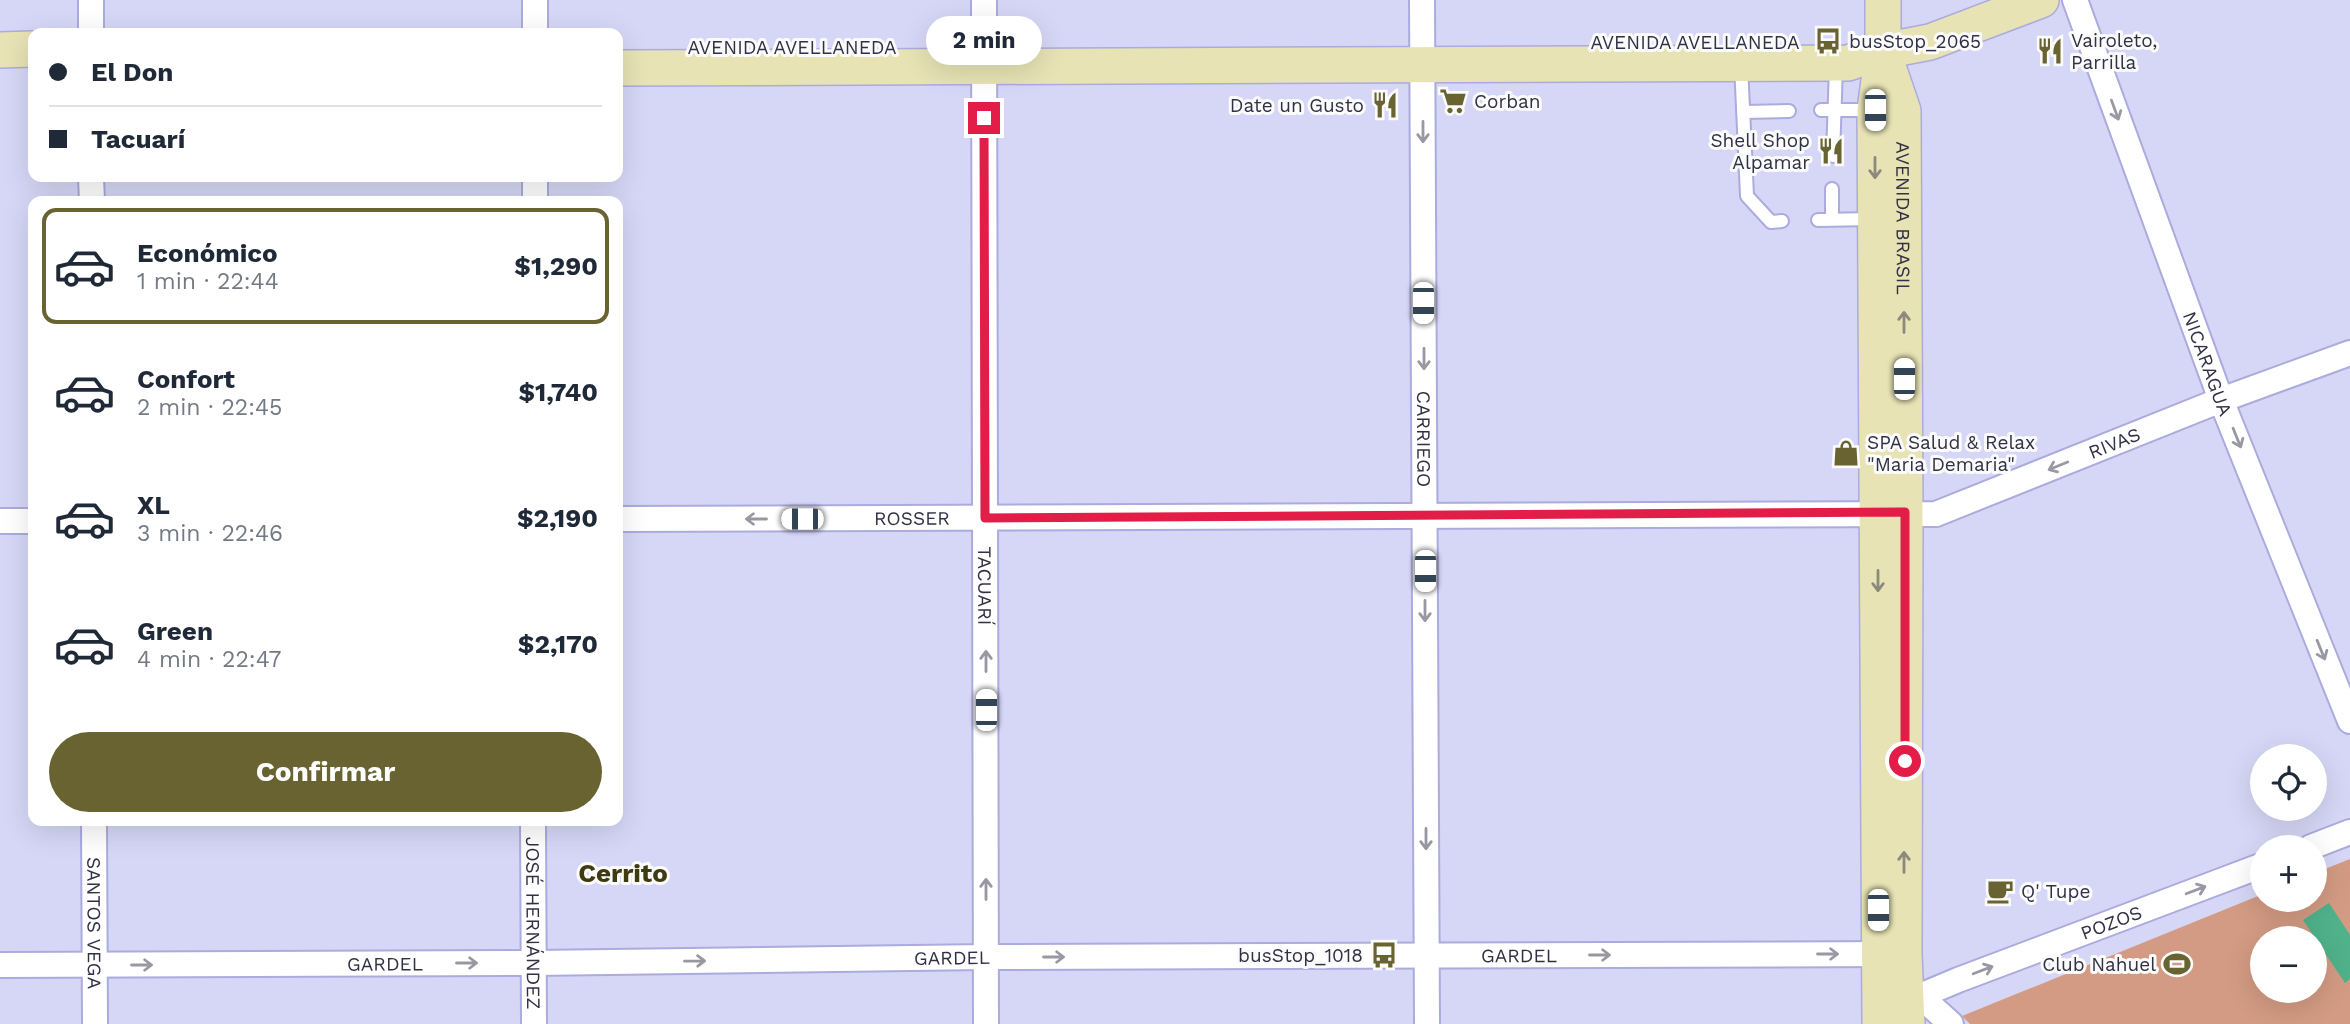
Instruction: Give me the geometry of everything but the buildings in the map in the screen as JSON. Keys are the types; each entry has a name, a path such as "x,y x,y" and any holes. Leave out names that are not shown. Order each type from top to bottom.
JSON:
{"main road":[{"path":"1883,0 1883,51 1930,42 2041,0"},
{"name":"AVENIDA AVELLANEDA","path":"623,48 984,55 1422,54 1839,41 1883,51"},
{"path":"0,50 28,49"},
{"name":"AVENIDA AVELLANEDA","path":"1422,54 1741,64 1848,63 1883,51"},
{"name":"AVENIDA BRASIL","path":"1883,51 1875,110 1875,219 1892,512"},
{"name":"AVENIDA BRASIL","path":"1883,51 1903,111 1892,512 1891,954 1899,1008"},
{"name":"AVENIDA AVELLANEDA","path":"623,68 984,55"},
{"path":"0,71 28,71"}],"street":[{"path":"91,0 91,28"},
{"path":"535,0 535,28"},
{"name":"TACUARÍ","path":"984,0 986,1024"},
{"name":"CARRIEGO","path":"1422,0 1427,1024"},
{"name":"NICARAGUA","path":"2075,0 2221,400 2350,721"},
{"name":"RIVAS","path":"1892,512 1945,512 2221,400 2350,354"},
{"name":"ROSSER","path":"623,519 1424,517 1892,512"},
{"path":"0,521 28,521"},
{"name":"SANTOS VEGA","path":"94,826 95,1024"},
{"name":"JOSÉ HERNÁNDEZ","path":"533,826 534,1024"},
{"path":"2327,841 2350,832"},
{"name":"POZOS","path":"1899,1008 1958,980 2250,870"},
{"name":"GARDEL","path":"0,965 533,963 986,957 1891,954"},
{"path":"1899,1008 1951,1024"}],"lane":[{"path":"1833,156 1827,110 1836,63"},
{"path":"1741,64 1748,197 1771,222 1782,221"},
{"path":"1827,110 1875,110"},
{"path":"1743,112 1789,111"},
{"path":"1832,189 1832,219"},
{"path":"1818,220 1875,219"}],"shaded area":[{"name":"Club Nahuel","path":"2350,859 2350,1024 1970,1024 1962,1016 2250,899 2250,912 2327,912 2327,868"},
{"path":"2329,903 2350,935 2350,979 2345,983 2327,956 2327,926 2307,926 2303,920 2315,912 2327,912"}],"place":[{"name":"busStop_2065","path":"1828,41"},
{"name":"Vairoleto, Parrilla","path":"2050,51"},
{"name":"Corban","path":"1453,101"},
{"name":"Date un Gusto","path":"1385,105"},
{"name":"Shell Shop Alpamar","path":"1831,151"},
{"name":"SPA Salud & Relax \"Maria Demaria\"","path":"1846,453"},
{"name":"Q' Tupe","path":"2000,891"},
{"name":"busStop_1018","path":"1384,955"},
{"name":"Club Nahuel","path":"2177,964"}],"district":[{"name":"Cerrito","path":"623,873"}],"route":[{"path":"984,118 985,518 1905,512 1905,761"}]}
